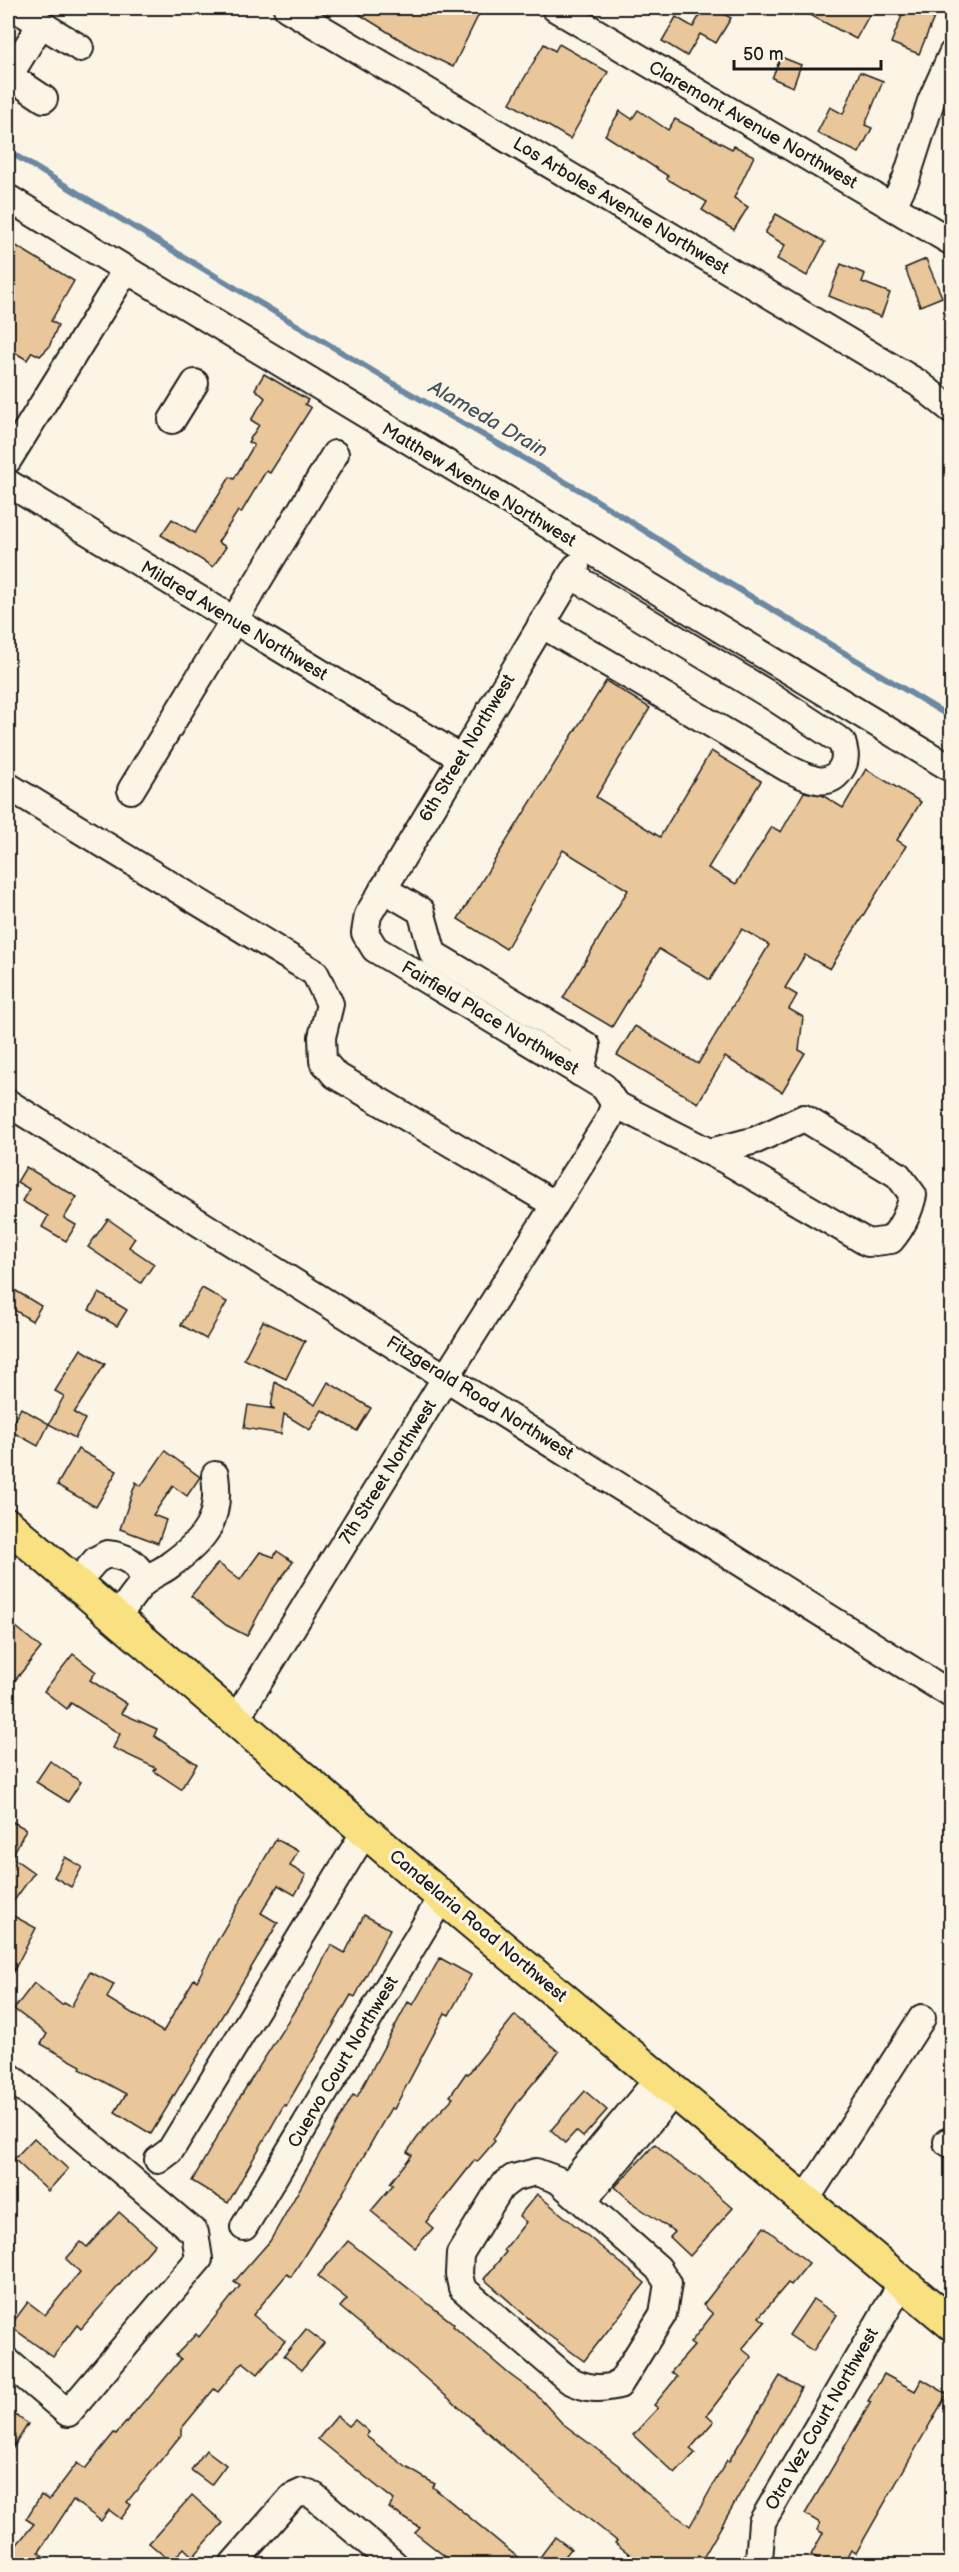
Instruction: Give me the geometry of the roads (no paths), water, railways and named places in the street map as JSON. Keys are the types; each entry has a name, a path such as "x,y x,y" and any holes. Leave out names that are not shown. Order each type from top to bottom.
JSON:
{"main road":[{"name":"Candelaria Road Northwest","path":"8,1525 442,1897 951,2324"}],"street":[{"path":"15,8 80,48"},
{"name":"Los Arboles Avenue Northwest","path":"287,8 918,383 951,410"},
{"name":"Claremont Avenue Northwest","path":"555,8 951,242"},
{"path":"41,24 8,75 44,99"},
{"path":"893,206 906,179 931,100 951,54"},
{"name":"Matthew Avenue Northwest","path":"8,198 951,769"},
{"path":"8,460 79,365 103,328 126,270"},
{"path":"172,420 195,383"},
{"path":"131,790 335,454"},
{"name":"Mildred Avenue Northwest","path":"8,483 461,758"},
{"name":"6th Street Northwest","path":"365,933 368,915 573,571 842,742 845,752 844,763 839,773 831,780 822,782 787,768 542,624"},
{"path":"8,786 315,973 330,1004 322,1037 323,1061 336,1075 554,1204"},
{"path":"383,890 421,911 433,954 587,1046 580,1073"},
{"name":"Fairfield Place Northwest","path":"365,933 375,950 604,1087 615,1104"},
{"name":"Fitzgerald Road Northwest","path":"8,1103 951,1695"},
{"path":"615,1104 805,1204 868,1243 891,1240 902,1228 909,1211 913,1195 898,1175 804,1118 756,1140 710,1152"},
{"name":"7th Street Northwest","path":"236,1719 446,1377 608,1121 615,1104"},
{"path":"117,1617 146,1581 190,1548 211,1523 215,1516 218,1495 215,1475"},
{"path":"76,1582 96,1560 107,1554 129,1558 146,1581"},
{"path":"158,2160 170,2151 366,1830"},
{"name":"Cuervo Court Northwest","path":"244,2227 442,1897"},
{"path":"805,2201 922,2018"},
{"path":"8,2075 195,2233 199,2259 68,2413 8,2362"},
{"path":"575,2194 667,2085"},
{"path":"536,2172 558,2180 575,2194 658,2268 668,2283 663,2314 619,2385 601,2390 586,2388 569,2380 462,2288 459,2274 460,2254 501,2187 513,2178 536,2172"},
{"name":"Otra Vez Court Northwest","path":"759,2560 762,2522 902,2283"},
{"path":"233,2565 292,2497 303,2492 314,2496 394,2565"}],"waterway":[{"name":"Alameda Drain","path":"8,151 401,388 588,495 702,567 952,718"}]}
